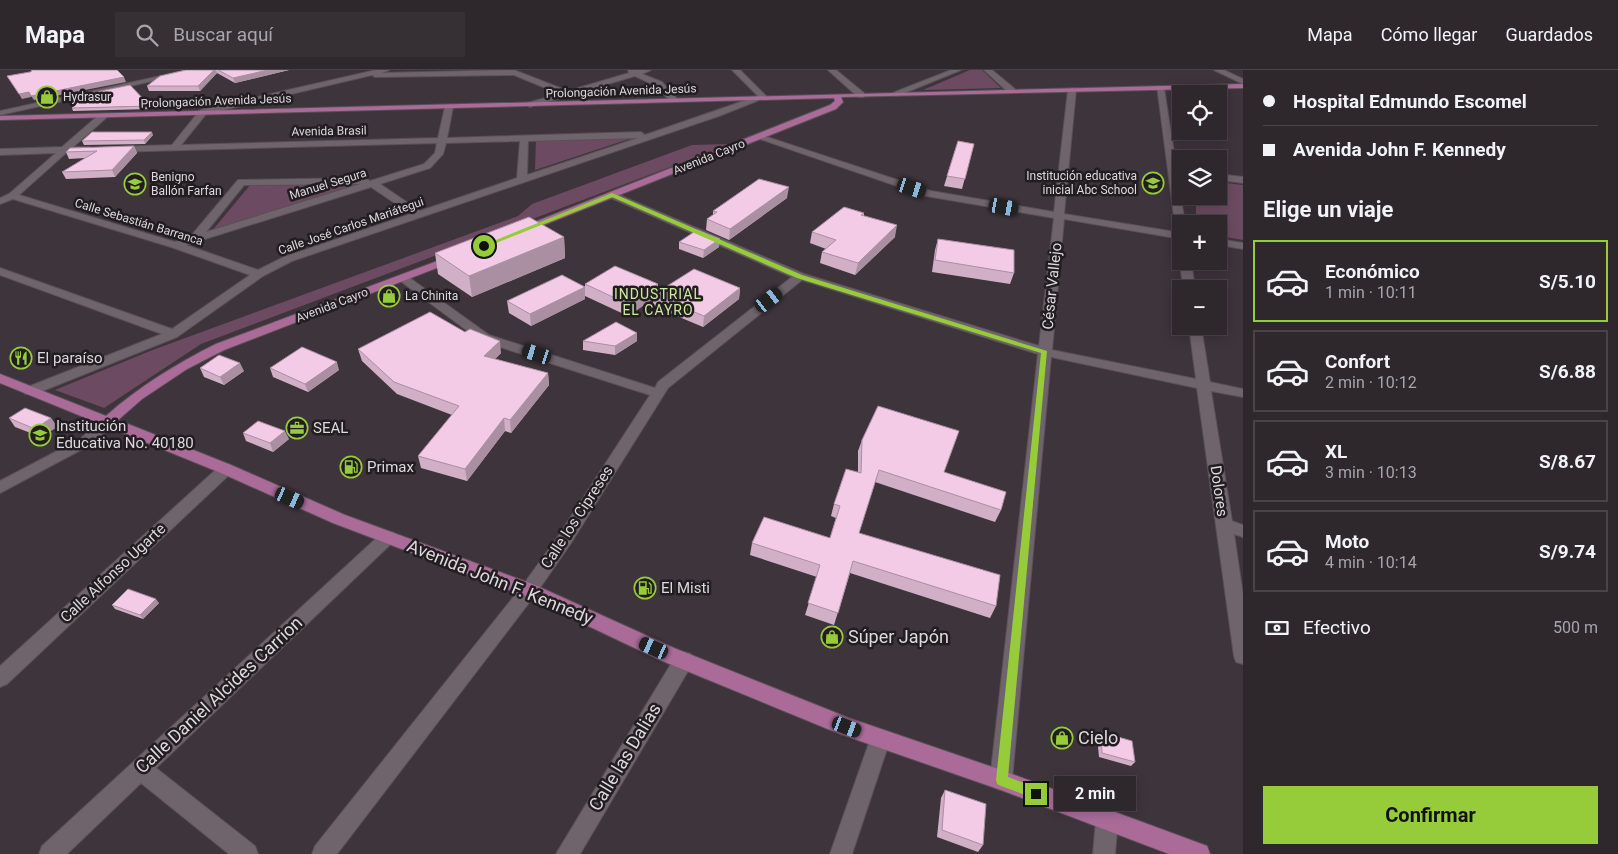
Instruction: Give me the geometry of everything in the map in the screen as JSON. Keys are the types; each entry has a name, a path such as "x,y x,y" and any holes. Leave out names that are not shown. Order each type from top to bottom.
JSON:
{"main road":[{"name":"Prolongación Avenida Jesús","path":"2,116 103,116 530,105 763,97 1160,88 1243,84"},
{"name":"Avenida Cayro","path":"511,235 833,107 839,102 837,96"},
{"name":"Avenida Cayro","path":"109,421 136,396 182,366 220,347 466,253"},
{"name":"Avenida John F. Kennedy","path":"0,378 226,469 340,519 529,590 684,660 880,740 1001,780 1199,854"}],"street":[{"path":"0,124 2,116 198,70"},
{"path":"175,147 203,112 385,70"},
{"path":"628,70 659,84 674,100"},
{"path":"530,105 647,70"},
{"path":"736,70 763,97"},
{"path":"832,70 860,95"},
{"path":"894,94 957,70"},
{"path":"988,70 1012,91"},
{"path":"1218,70 1243,84"},
{"path":"364,75 512,71 565,93"},
{"path":"1160,88 1173,150"},
{"name":"César Vallejo","path":"1001,780 1072,90"},
{"name":"Calle José Carlos Mariátegui","path":"30,391 173,334 259,274 288,259 763,97"},
{"path":"710,100 716,114"},
{"name":"Manuel Segura","path":"175,245 427,166 439,154 449,107"},
{"path":"0,201 12,196 103,116"},
{"name":"Avenida Brasil","path":"0,152 658,134"},
{"path":"758,137 930,194 1172,234"},
{"path":"522,180 524,138"},
{"path":"1227,178 1243,180"},
{"path":"194,240 241,182 376,182 419,215"},
{"path":"612,195 800,276 1045,352 1243,393"},
{"name":"Calle Sebastián Barranca","path":"12,196 175,245 259,274"},
{"path":"1227,243 1243,246"},
{"path":"0,271 173,334"},
{"name":"Calle los Cipreses","path":"323,854 529,590 565,539 663,385 800,276"},
{"path":"403,278 464,325 485,338 657,393"},
{"name":"Dolores","path":"1196,335 1243,656"},
{"path":"0,488 85,442 109,421"},
{"name":"Calle Alfonso Ugarte","path":"0,678 226,469"},
{"path":"1224,525 1243,531"},
{"name":"Calle Daniel Alcides Carrion","path":"50,854 388,538"},
{"name":"Calle las Dalias","path":"567,854 684,660"},
{"path":"841,854 880,740"},
{"path":"140,769 247,854"},
{"path":"1104,854 1107,820"}],"shaded area":[{"path":"970,70 982,70 1001,88 923,90"},
{"path":"635,137 535,170 536,139"},
{"path":"731,144 201,344 104,408 55,390 150,351 518,216 532,204 692,145"},
{"path":"363,183 211,232 251,184"},
{"path":"1227,183 1243,185 1243,240 1227,237 1227,215 1196,215 1196,205 1227,205"}],"building":[{"path":"31,70 117,70 124,77 31,96 29,92 19,94 7,76 30,72"},
{"path":"186,70 214,70 198,86 147,86 160,76"},
{"path":"218,70 268,70 233,78"},
{"path":"130,85 150,106 72,108 86,94"},
{"path":"92,132 152,132 144,140 82,141"},
{"path":"958,141 974,144 965,179 947,176"},
{"path":"134,146 112,170 62,172 97,151 66,152 70,148"},
{"path":"759,179 789,187 730,229 707,219 717,212 713,211"},
{"path":"844,207 864,213 861,215 897,225 858,263 822,252 836,240 812,232"},
{"path":"529,217 564,237 469,276 435,253"},
{"path":"697,230 720,239 704,250 679,242"},
{"path":"938,239 1014,250 1014,273 935,260"},
{"path":"615,266 658,284 628,304 585,284"},
{"path":"694,269 740,288 704,316 653,295"},
{"path":"562,275 585,287 530,314 507,301"},
{"path":"430,312 465,332 470,329 500,341 484,356 548,373 510,420 504,418 465,469 418,456 459,406 394,382 358,349"},
{"path":"616,322 637,333 615,346 583,341"},
{"path":"302,347 337,362 305,384 270,368"},
{"path":"219,355 240,363 220,377 200,368"},
{"path":"878,406 959,431 944,472 1006,492 1001,510 879,470 859,533 1000,575 996,606 853,561 838,613 808,603 820,565 752,543 764,517 830,538 840,506 834,504 846,469 861,473 862,440"},
{"path":"25,408 51,418 35,429 9,418"},
{"path":"258,421 285,431 270,443 243,433"},
{"path":"128,589 156,599 140,615 112,605"},
{"path":"1101,732 1132,741 1135,762 1102,753"},
{"path":"945,790 986,804 983,845 942,830"}],"place":[{"name":"Hydrasur","path":"47,97"},
{"name":"Institución educativa inicial Abc School","path":"1153,183"},
{"name":"Benigno Ballón Farfan","path":"135,184"},
{"name":"La Chinita","path":"389,296"},
{"name":"El paraíso","path":"21,358"},
{"name":"SEAL","path":"297,428"},
{"name":"Institución Educativa No. 40180","path":"40,435"},
{"name":"Primax","path":"351,467"},
{"name":"El Misti","path":"645,588"},
{"name":"Súper Japón","path":"832,637"},
{"name":"Cielo","path":"1062,738"}],"district":[{"name":"INDUSTRIAL EL CAYRO","path":"658,302"}],"route":[{"path":"484,246 612,195 800,276 1045,352 1001,780 1036,794"}]}
